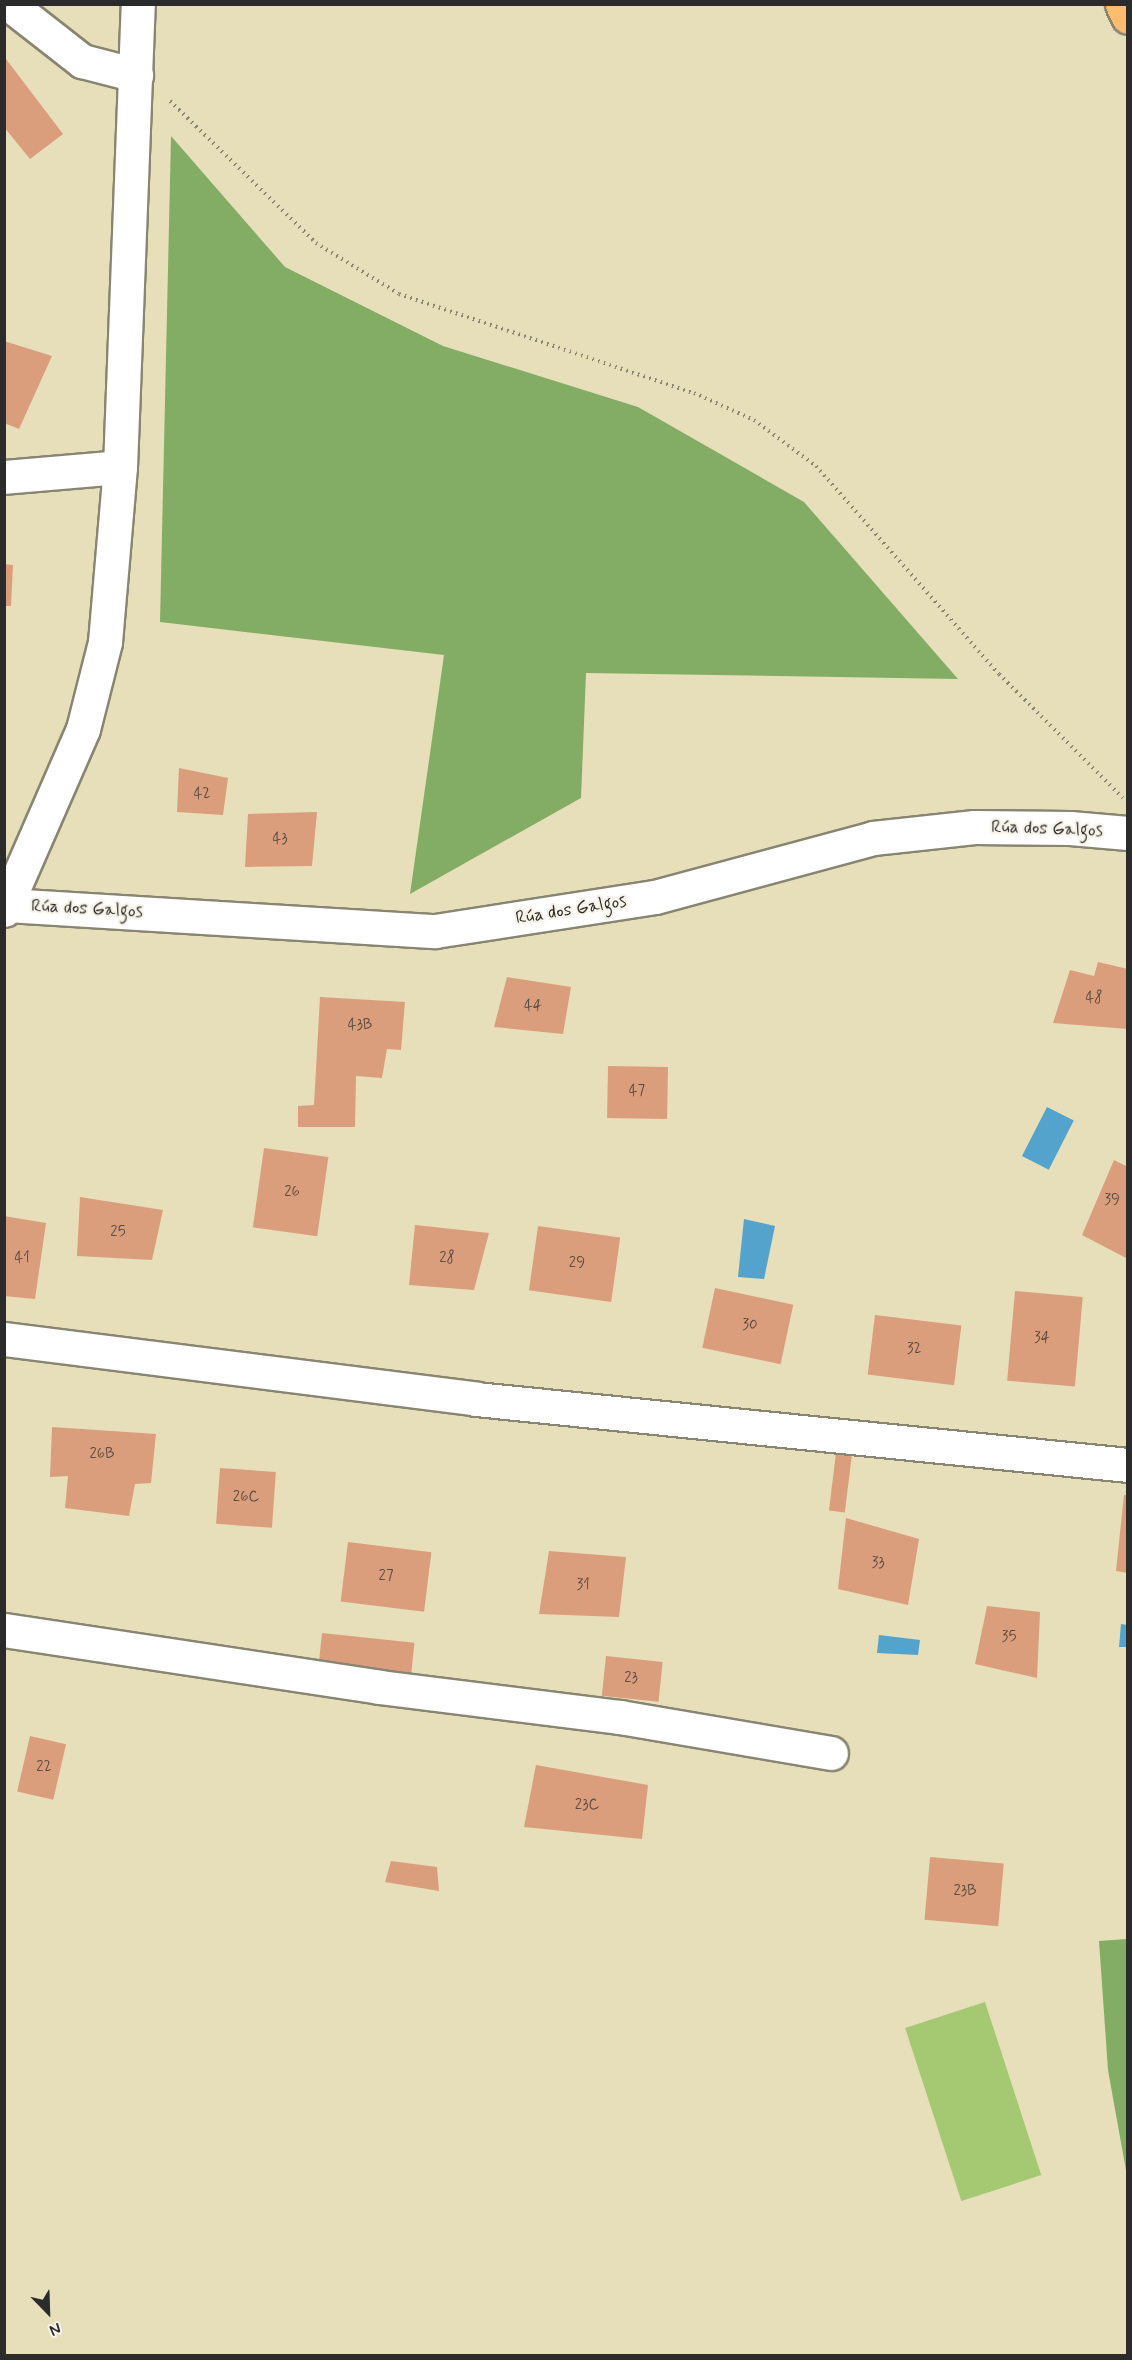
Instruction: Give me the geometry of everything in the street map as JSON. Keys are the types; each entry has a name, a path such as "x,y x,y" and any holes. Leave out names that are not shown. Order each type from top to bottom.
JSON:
{"highway":[{"path":"1122,4 1128,17"}],"street":[{"path":"9,4 82,61 136,75"},
{"path":"6,908 83,729 105,642 120,467 138,4"},
{"path":"4,477 120,467"},
{"name":"Rúa dos Galgos","path":"6,908 435,931 655,897 873,838 974,827 1070,828 1128,833"},
{"path":"4,1339 476,1399 1128,1465"},
{"path":"4,1630 379,1687 621,1717 831,1753"}],"path":[{"path":"136,75 181,110 316,243 399,294 694,393 754,420 816,466 999,674 1128,802"}],"green space":[{"path":"171,136 285,267 443,346 638,407 804,502 958,679 586,673 581,798 410,894 444,655 160,622"},
{"path":"1128,1939 1127,2176 1108,2070 1099,1941"},
{"path":"985,2002 1041,2175 961,2201 905,2028"}],"water":[{"path":"1047,1107 1074,1121 1049,1170 1022,1156"},
{"path":"744,1219 775,1226 764,1279 738,1277"},
{"path":"1121,1624 1127,1625 1127,1647 1119,1647"},
{"path":"879,1635 920,1640 918,1655 877,1653"}],"building":[{"path":"6,59 63,134 30,159 4,127"},
{"path":"4,341 52,356 19,429 4,423"},
{"path":"4,564 13,565 11,606 4,606"},
{"path":"179,768 228,778 223,815 177,812"},
{"path":"317,812 312,866 245,867 248,814"},
{"path":"1098,962 1128,969 1128,1029 1053,1023 1070,970 1094,976"},
{"path":"507,977 571,987 563,1034 494,1027"},
{"path":"320,997 405,1002 401,1050 387,1049 382,1078 356,1076 355,1127 298,1127 298,1106 314,1105"},
{"path":"608,1066 668,1067 667,1119 607,1118"},
{"path":"264,1148 328,1157 317,1236 253,1227"},
{"path":"1114,1160 1128,1167 1128,1259 1082,1235"},
{"path":"80,1197 163,1210 152,1260 77,1256"},
{"path":"4,1216 46,1223 35,1299 4,1296"},
{"path":"415,1225 489,1233 474,1290 409,1285"},
{"path":"538,1226 620,1238 611,1302 529,1290"},
{"path":"715,1288 793,1305 781,1364 702,1348"},
{"path":"1015,1291 1083,1297 1075,1387 1007,1381"},
{"path":"875,1315 961,1326 954,1385 868,1375"},
{"path":"52,1427 156,1434 151,1483 135,1484 129,1516 65,1508 68,1476 50,1477"},
{"path":"836,1453 852,1455 845,1513 829,1511"},
{"path":"220,1468 276,1472 272,1528 216,1524"},
{"path":"1124,1495 1128,1495 1128,1573 1116,1571"},
{"path":"846,1518 919,1539 908,1605 838,1589"},
{"path":"348,1542 431,1552 424,1612 341,1602"},
{"path":"549,1551 626,1557 619,1617 539,1614"},
{"path":"987,1606 1040,1612 1037,1678 975,1664"},
{"path":"322,1633 414,1643 411,1673 319,1663"},
{"path":"606,1656 663,1662 659,1702 602,1696"},
{"path":"30,1736 66,1744 53,1800 17,1792"},
{"path":"536,1765 648,1785 642,1839 524,1827"},
{"path":"930,1857 1004,1863 998,1926 925,1920"},
{"path":"391,1861 437,1867 439,1891 385,1882"}]}
